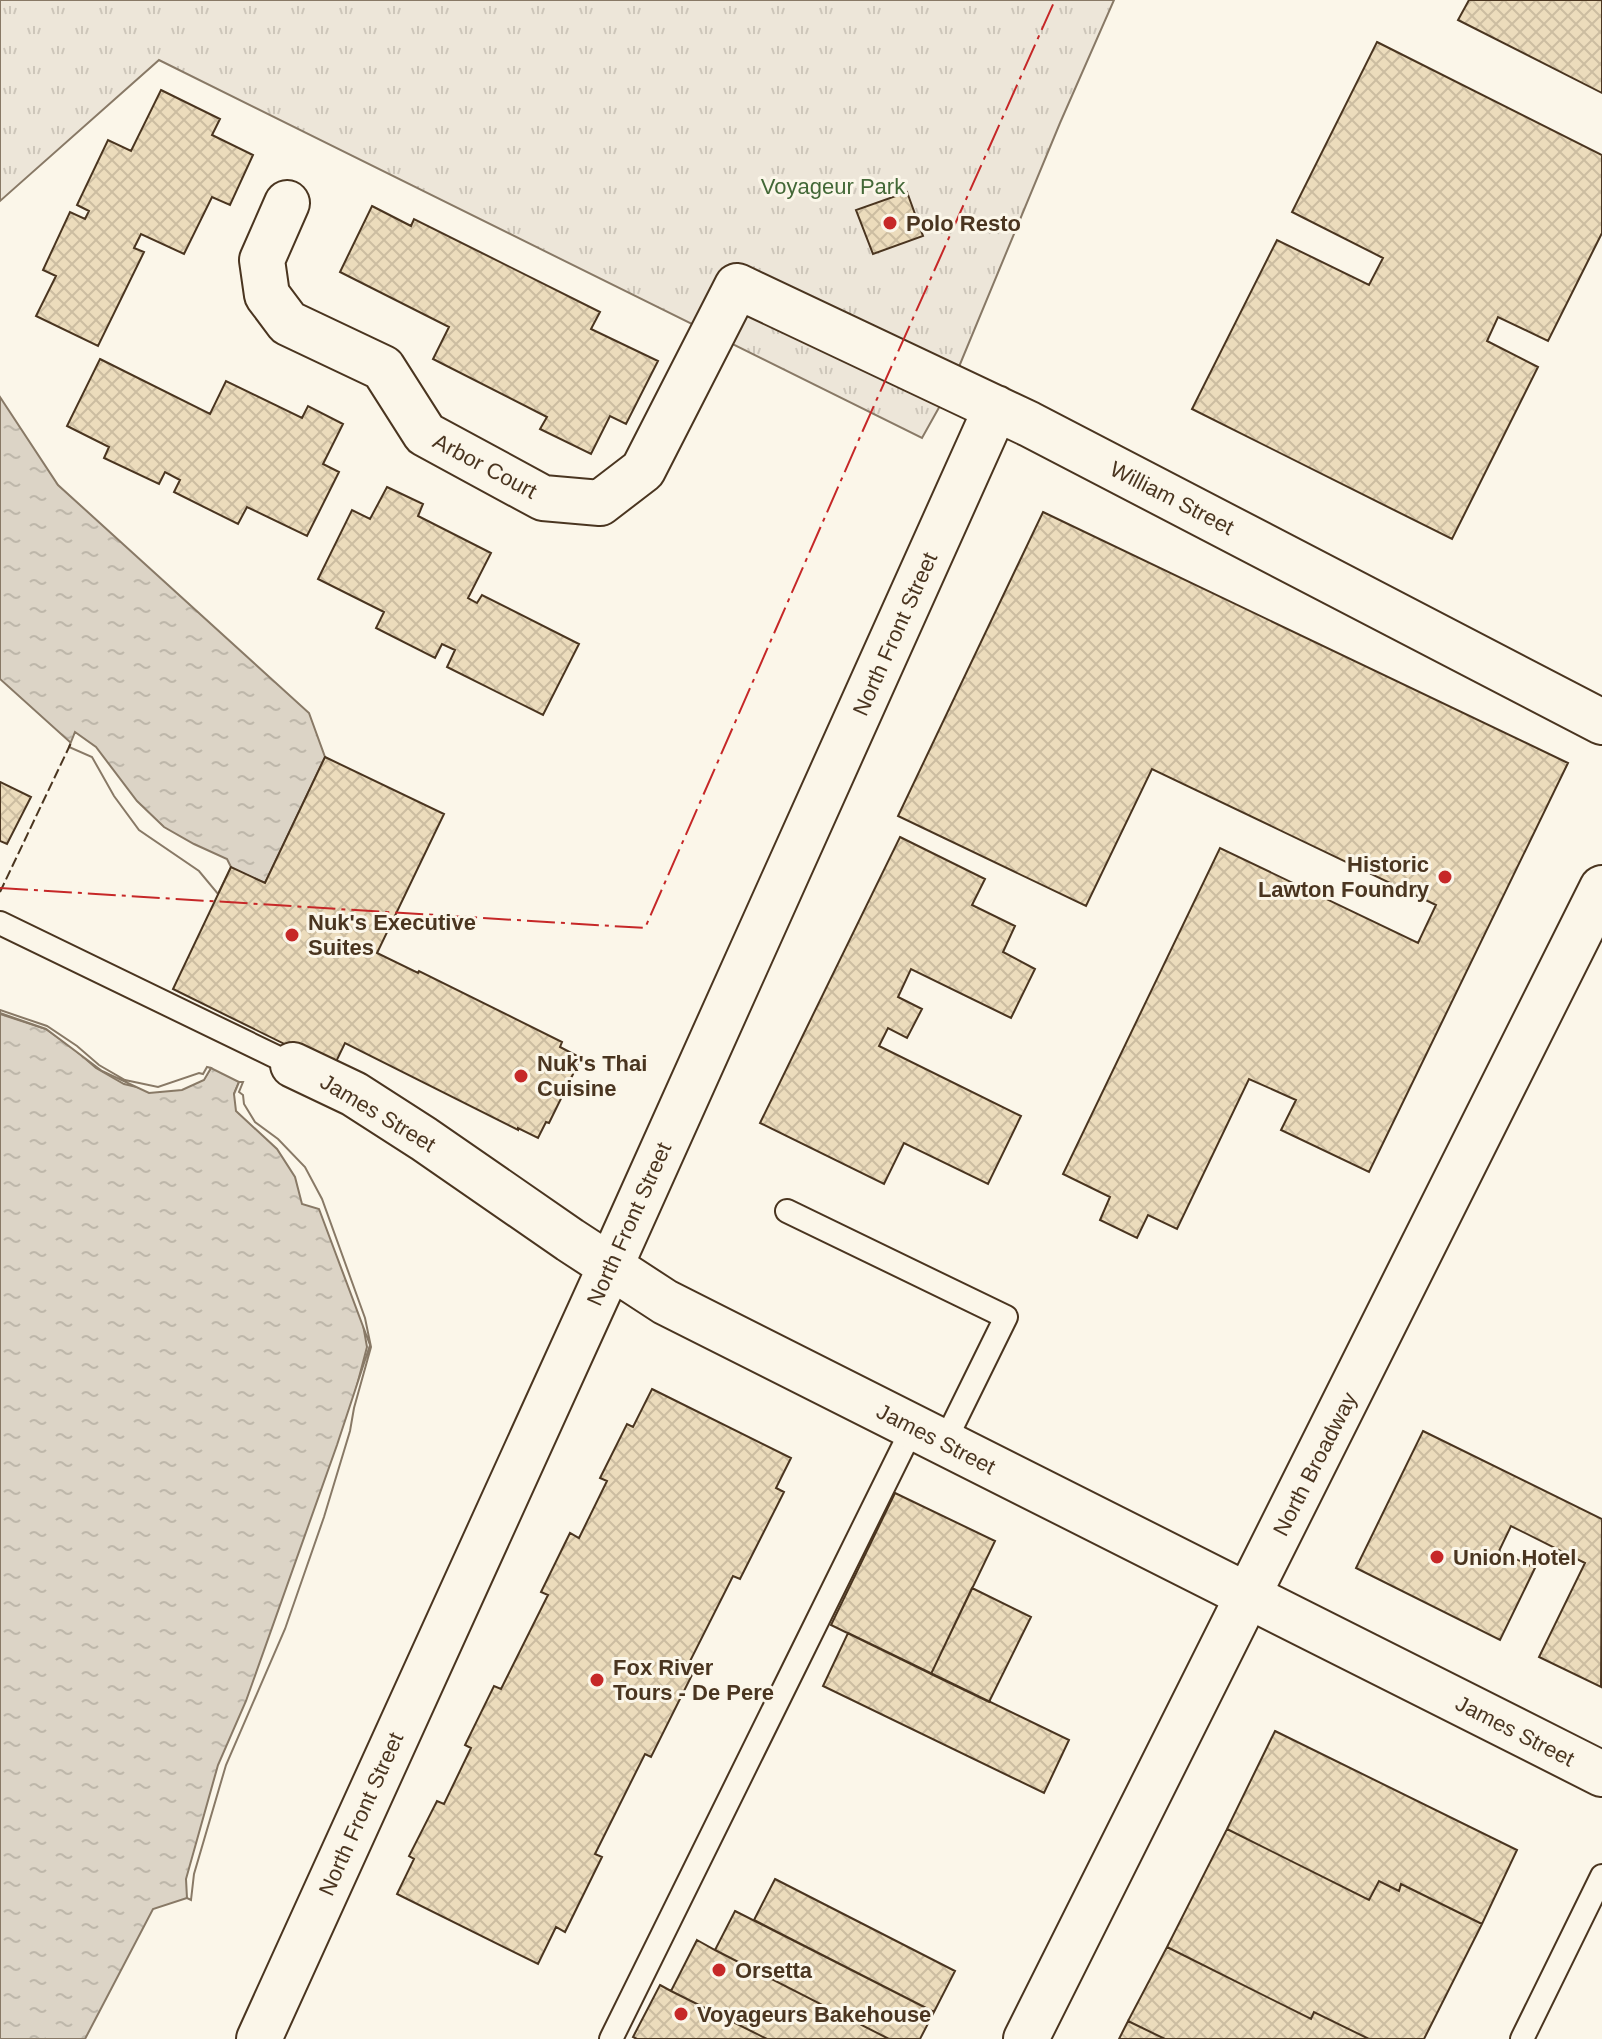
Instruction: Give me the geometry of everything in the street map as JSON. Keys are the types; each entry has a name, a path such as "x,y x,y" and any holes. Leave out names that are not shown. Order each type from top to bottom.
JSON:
{"street":[{"name":"Arbor Court","path":"287,203 262,260 267,295 288,323 383,368 425,434 543,498 600,503 643,470 737,286"},
{"name":"William Street","path":"737,286 996,408 1602,722"},
{"name":"North Front Street","path":"259,2039 996,408"},
{"name":"North Broadway","path":"1026,2039 1602,888"},
{"name":"James Street","path":"284,1061 354,1094 665,1302 1602,1774"}],"lane":[{"path":"0,923 284,1061"},
{"path":"611,2039 785,1688 929,1435 1006,1317 787,1211"},
{"path":"1522,2039 1602,1876"}],"green space":[{"name":"Voyageur Park","path":"0,0 1114,0 951,386 922,438 159,60 0,201"}],"water":[{"path":"0,397 58,485 309,713 325,757 265,883 231,868 219,890 202,868 142,827 95,754 71,743 0,679"},
{"path":"0,1014 46,1029 96,1068 124,1084 158,1092 204,1079 211,1068 239,1082 234,1094 252,1124 275,1142 319,1201 362,1319 367,1347 339,1454 223,1764 190,1873 187,1898 153,1909 85,2039 0,2039"}],"pier":[{"path":"75,732 96,747 137,801 164,827 227,859 231,867 218,894 199,871 139,830 114,796 92,757 69,747"},
{"path":"0,1010 47,1026 99,1065 125,1080 158,1087 203,1074 207,1067 211,1068 204,1080 182,1090 149,1093 102,1071 46,1029 0,1013"},
{"path":"239,1082 243,1082 239,1092 255,1122 278,1139 305,1167 322,1199 365,1318 371,1347 324,1517 285,1629 226,1765 194,1874 191,1900 187,1898 186,1879 218,1765 246,1701 370,1345 319,1209 302,1204 295,1177 277,1149 236,1111 234,1094"}],"building":[{"path":"1469,0 1602,0 1602,93 1458,20"},
{"path":"1377,42 1602,155 1602,233 1548,341 1498,317 1487,341 1538,367 1452,539 1192,409 1277,240 1369,285 1383,258 1292,212"},
{"path":"161,90 220,119 212,135 253,155 230,205 212,197 184,254 141,234 134,248 144,252 98,346 36,316 56,276 43,270 70,212 85,219 89,211 77,205 108,140 131,151"},
{"name":"Polo Resto","path":"907,192 923,236 873,254 856,210"},
{"path":"372,206 411,226 414,219 600,312 591,329 658,361 626,424 610,416 591,454 540,429 547,417 433,359 449,327 340,272"},
{"path":"100,359 210,414 226,381 302,418 308,406 343,424 323,464 339,472 307,536 247,507 238,524 174,492 180,480 165,472 159,484 104,458 109,447 67,426"},
{"path":"387,487 423,504 418,516 491,553 468,598 477,603 482,595 579,644 543,715 447,667 455,650 442,644 435,658 376,628 384,612 318,579 352,510 370,519"},
{"name":"Historic Lawton Foundry","path":"1043,512 1568,763 1369,1172 1281,1130 1296,1100 1249,1079 1177,1229 1148,1215 1137,1238 1100,1220 1110,1197 1063,1174 1220,848 1418,943 1436,905 1152,769 1086,906 898,816"},
{"name":"Nuk's Executive Suites","path":"325,757 444,814 377,953 562,1042 560,1047 581,1058 549,1123 546,1122 538,1138 345,1043 333,1068 173,989 231,867 265,883"},
{"path":"0,782 31,797 7,844 0,841"},
{"path":"900,837 985,879 972,905 1015,926 1003,952 1035,969 1011,1018 911,969 898,997 922,1009 907,1038 888,1028 879,1046 1021,1116 988,1184 904,1143 884,1184 760,1123"},
{"name":"Fox River Tours - De Pere","path":"652,1389 791,1458 776,1488 784,1492 740,1579 733,1576 685,1671 692,1675 651,1757 645,1754 595,1854 602,1857 565,1932 556,1927 538,1964 397,1894 414,1859 409,1856 437,1801 444,1804 471,1748 465,1745 494,1686 501,1689 548,1595 541,1592 570,1533 579,1538 607,1481 600,1478 627,1424 633,1427"},
{"name":"Union Hotel","path":"1423,1431 1602,1519 1601,1687 1539,1657 1585,1563 1511,1526 1499,1551 1535,1568 1500,1640 1356,1568"},
{"path":"895,1493 995,1541 931,1674 831,1625"},
{"path":"972,1588 1031,1617 989,1702 931,1674"},
{"path":"848,1633 1069,1740 1044,1793 823,1686"},
{"path":"1275,1731 1517,1850 1482,1924 1401,1884 1399,1891 1379,1881 1369,1900 1227,1829"},
{"path":"1227,1829 1369,1900 1379,1881 1399,1891 1401,1884 1482,1924 1424,2039 1369,2039 1314,2012 1311,2019 1167,1947"},
{"path":"775,1879 955,1971 934,2012 754,1920"},
{"path":"735,1911 934,2012 920,2039 889,2039 715,1950"},
{"name":"Orsetta","path":"697,1940 889,2039 767,2039 671,1991"},
{"path":"1167,1947 1311,2019 1314,2012 1369,2039 1165,2039 1128,2021"},
{"name":"Voyageurs Bakehouse","path":"660,1985 767,2039 633,2037"},
{"path":"1128,2021 1165,2039 1119,2039"}],"fence":[{"path":"0,892 71,743"}],"power":[{"path":"0,888 645,928 1055,0"}],"place":[{"name":"Polo Resto","path":"890,223"},
{"name":"Historic Lawton Foundry","path":"1445,877"},
{"name":"Nuk's Executive Suites","path":"292,935"},
{"name":"Nuk's Thai Cuisine","path":"521,1076"},
{"name":"Union Hotel","path":"1437,1557"},
{"name":"Fox River Tours - De Pere","path":"597,1680"},
{"name":"Orsetta","path":"719,1970"},
{"name":"Voyageurs Bakehouse","path":"681,2014"}]}
